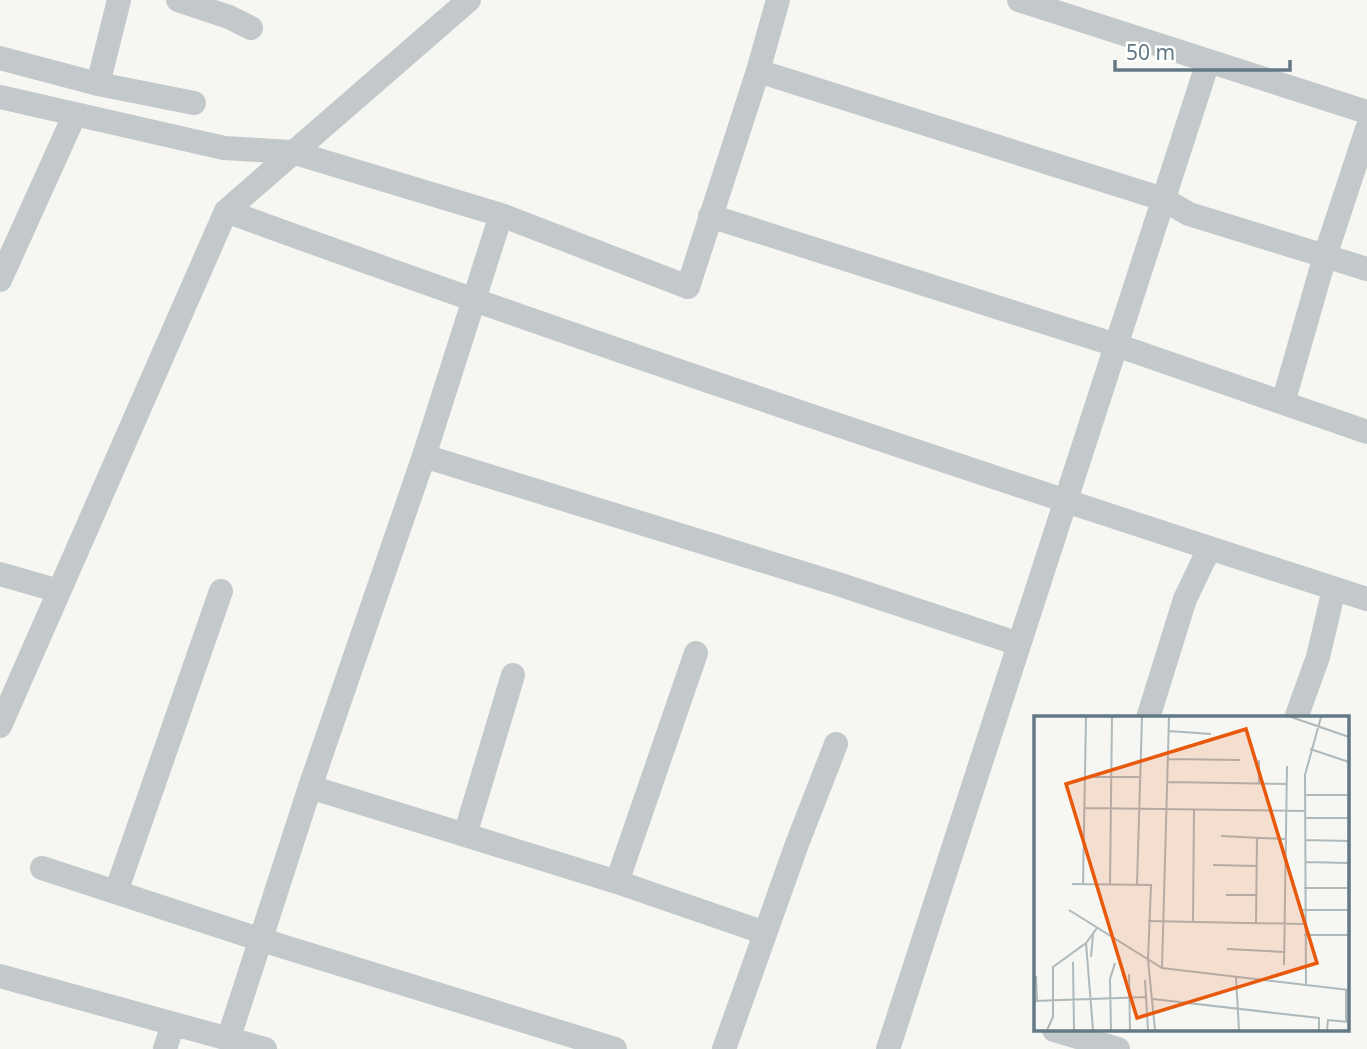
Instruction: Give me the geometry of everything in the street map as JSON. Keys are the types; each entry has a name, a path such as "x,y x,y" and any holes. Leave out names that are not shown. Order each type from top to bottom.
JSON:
{"street":[{"path":"98,84 119,0"},
{"path":"178,0 229,17 251,28"},
{"path":"0,726 226,211 469,0"},
{"path":"0,97 224,148 292,152 500,215 688,287 758,71 778,0"},
{"path":"1019,0 1367,112"},
{"path":"0,58 98,84 194,103"},
{"path":"888,1049 1208,62"},
{"path":"758,71 1163,199 1189,214 1367,269"},
{"path":"0,280 75,114"},
{"path":"1283,403 1325,256 1367,130"},
{"path":"226,211 474,301 1065,502 1367,599"},
{"path":"229,1037 310,787 424,456 500,215"},
{"path":"710,216 1116,345 1367,432"},
{"path":"424,456 824,580 1019,644"},
{"path":"1149,716 1185,599 1209,549"},
{"path":"0,574 59,591"},
{"path":"1297,716 1318,657 1334,589"},
{"path":"116,892 221,591"},
{"path":"618,882 696,653"},
{"path":"466,835 513,674"},
{"path":"724,1049 836,744"},
{"path":"310,787 618,882 765,933"},
{"path":"42,868 262,940 615,1049"},
{"path":"0,976 265,1049"},
{"path":"165,1049 173,1024"},
{"path":"1044,1049 1051,1032"},
{"path":"1059,1032 1118,1049"}]}
